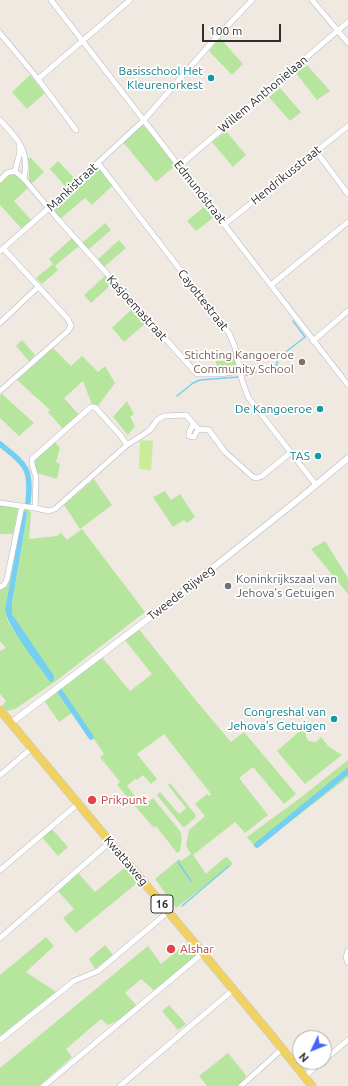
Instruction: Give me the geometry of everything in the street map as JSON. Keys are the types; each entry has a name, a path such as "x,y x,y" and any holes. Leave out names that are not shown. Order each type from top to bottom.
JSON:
{"main road":[{"name":"Kwattaweg","path":"0,710 312,1086"}],"street":[{"name":"Edmundstraat","path":"51,0 348,385"},
{"path":"38,79 130,0"},
{"name":"Mankistraat","path":"1,250 143,121 252,0"},
{"path":"312,0 348,43"},
{"name":"Willem Anthonielaan","path":"179,166 348,22"},
{"path":"0,33 38,79 76,130"},
{"path":"0,120 22,146 26,162 24,179"},
{"name":"Hendrikusstraat","path":"225,224 348,126"},
{"path":"15,171 20,152 19,141"},
{"path":"316,151 348,194"},
{"name":"Cayottestraat","path":"98,163 229,333 235,347 240,371 248,397 290,454 316,485"},
{"path":"15,171 24,179 49,208"},
{"path":"0,180 7,173 15,171"},
{"name":"Kasjoemastraat","path":"49,208 196,374 220,374 240,371"},
{"path":"271,285 348,222"},
{"path":"0,391 68,331 71,326 68,320 38,287 1,250"},
{"path":"0,323 38,287"},
{"path":"313,341 348,311"},
{"path":"35,508 36,477 32,459 91,407 95,407 121,436 127,445"},
{"path":"0,503 49,511 55,508 127,445 150,430 157,420 164,416 184,415 198,429 209,430 225,452 253,477 257,478 262,476 290,454"},
{"path":"193,424 189,436 194,437 198,429"},
{"name":"Tweede Rijweg","path":"11,723 165,606 348,458"},
{"path":"0,588 7,579 22,506"},
{"path":"0,775 32,748"},
{"path":"0,870 78,804"},
{"path":"0,938 110,842"},
{"path":"0,1040 74,981 98,971 168,912"},
{"path":"348,951 346,957 348,963"},
{"path":"44,1086 203,953"},
{"path":"120,1086 233,990"},
{"path":"332,1053 348,1040"},
{"path":"241,1086 282,1049"},
{"path":"305,1076 312,1070"}],"green space":[{"path":"220,38 243,64 232,75 209,51"},
{"path":"306,64 330,91 317,100 296,73"},
{"path":"30,75 45,93 27,109 12,92"},
{"path":"280,88 301,112 290,121 269,97"},
{"path":"143,125 176,165 156,182 123,142"},
{"path":"226,131 246,155 233,167 212,142"},
{"path":"27,158 31,158 44,172 31,184 29,182 29,163"},
{"path":"58,161 75,179 66,187 50,169"},
{"path":"97,169 99,169 113,185 92,205 85,198 60,219 52,210"},
{"path":"11,174 19,177 28,188 14,201 32,221 22,229 0,205 0,182"},
{"path":"204,207 213,218 196,231 187,221"},
{"path":"105,223 111,230 88,250 82,243"},
{"path":"72,238 79,246 55,266 58,270 42,284 36,278 53,264 49,259"},
{"path":"119,240 126,248 104,267 97,260"},
{"path":"106,275 113,283 91,303 84,295"},
{"path":"134,307 147,322 124,342 112,328"},
{"path":"22,340 35,355 29,361 16,346"},
{"path":"53,348 71,366 82,356 98,372 105,366 115,383 98,406 92,405 83,381 64,398 79,415 63,429 48,412 50,410 17,380"},
{"path":"234,351 237,370 218,372 215,358"},
{"path":"2,394 34,423 19,436 0,418 0,396"},
{"path":"127,401 134,414 130,417 135,426 128,435 113,417"},
{"path":"140,440 153,441 151,470 139,469"},
{"path":"55,442 60,448 56,462 60,464 57,479 37,473 34,466 36,457"},
{"path":"94,479 112,505 80,529 64,505"},
{"path":"165,491 171,500 180,494 195,517 187,523 184,520 173,527 153,497"},
{"path":"0,505 15,507 18,509 13,534 0,534"},
{"path":"23,509 29,510 31,513 29,539 57,536 61,533 67,540 82,529 145,612 56,681 15,709 7,711 2,706 6,701 0,694 0,651 6,648 0,641 0,590 4,587","holes":["23,512 27,515 12,603 12,614 52,682 50,682 10,625 5,609"]},
{"path":"325,541 348,578 348,594 311,549"},
{"path":"138,628 231,742 244,732 296,794 284,804 253,767 239,778 268,815 245,833 235,822 193,855 206,874 224,858 227,857 233,864 176,908 155,879 179,859 181,861 191,854 186,846 189,830 205,816 195,804 207,794 210,796 211,794 164,734 137,754 157,779 151,784 143,775 137,780 135,779 127,786 143,806 153,798 180,831 181,844 180,851 177,853 156,826 154,828 117,785 120,782 100,757 104,754 59,687 101,656 130,691 152,674 124,639"},
{"path":"56,690 72,713 59,722 43,699"},
{"path":"308,724 309,726 306,735 309,741 316,742 321,737 328,746 342,755 305,784 277,751"},
{"path":"348,760 348,777 256,848 247,837"},
{"path":"170,783 196,817 183,827 157,795 160,792 179,814 186,808 168,785"},
{"path":"50,827 68,847 58,856 41,836"},
{"path":"128,865 138,881 136,884 76,933 63,918 74,909 58,891 78,873 95,892"},
{"path":"46,937 54,946 26,972 56,992 0,1036 0,975"},
{"path":"187,943 198,956 155,991 141,979 125,993 137,1006 121,1019 108,1025 101,1019 66,1049 72,1057 39,1086 0,1086 0,1068 148,946 161,964"},
{"path":"105,945 113,955 95,969 89,959"},
{"path":"169,1005 186,1024 178,1030 162,1011"},
{"path":"228,1053 246,1075 244,1082 240,1086 207,1086 199,1076"}],"water":[{"path":"26,511 27,515 12,603 12,614 54,676 54,680 52,682 50,682 24,646 11,625 5,609 23,512"}],"waterway":[{"path":"246,375 276,367 278,358 305,337 293,321"},
{"path":"177,396 193,383 200,380 238,377"},
{"path":"0,444 16,457 28,474 28,502"},
{"path":"59,690 91,737"},
{"path":"257,845 348,771"},
{"path":"178,862 191,881"},
{"path":"182,906 229,866"}],"place":[{"name":"Basisschool Het Kleurenorkest","path":"211,78"},
{"name":"Stichting Kangoeroe Community School","path":"302,362"},
{"name":"De Kangoeroe","path":"320,409"},
{"name":"TAS","path":"318,456"},
{"name":"Koninkrijkszaal van Jehova's Getuigen","path":"228,586"},
{"name":"Congreshal van Jehova's Getuigen","path":"334,719"},
{"name":"Prikpunt","path":"92,800"},
{"name":"Alshar","path":"171,949"}]}
